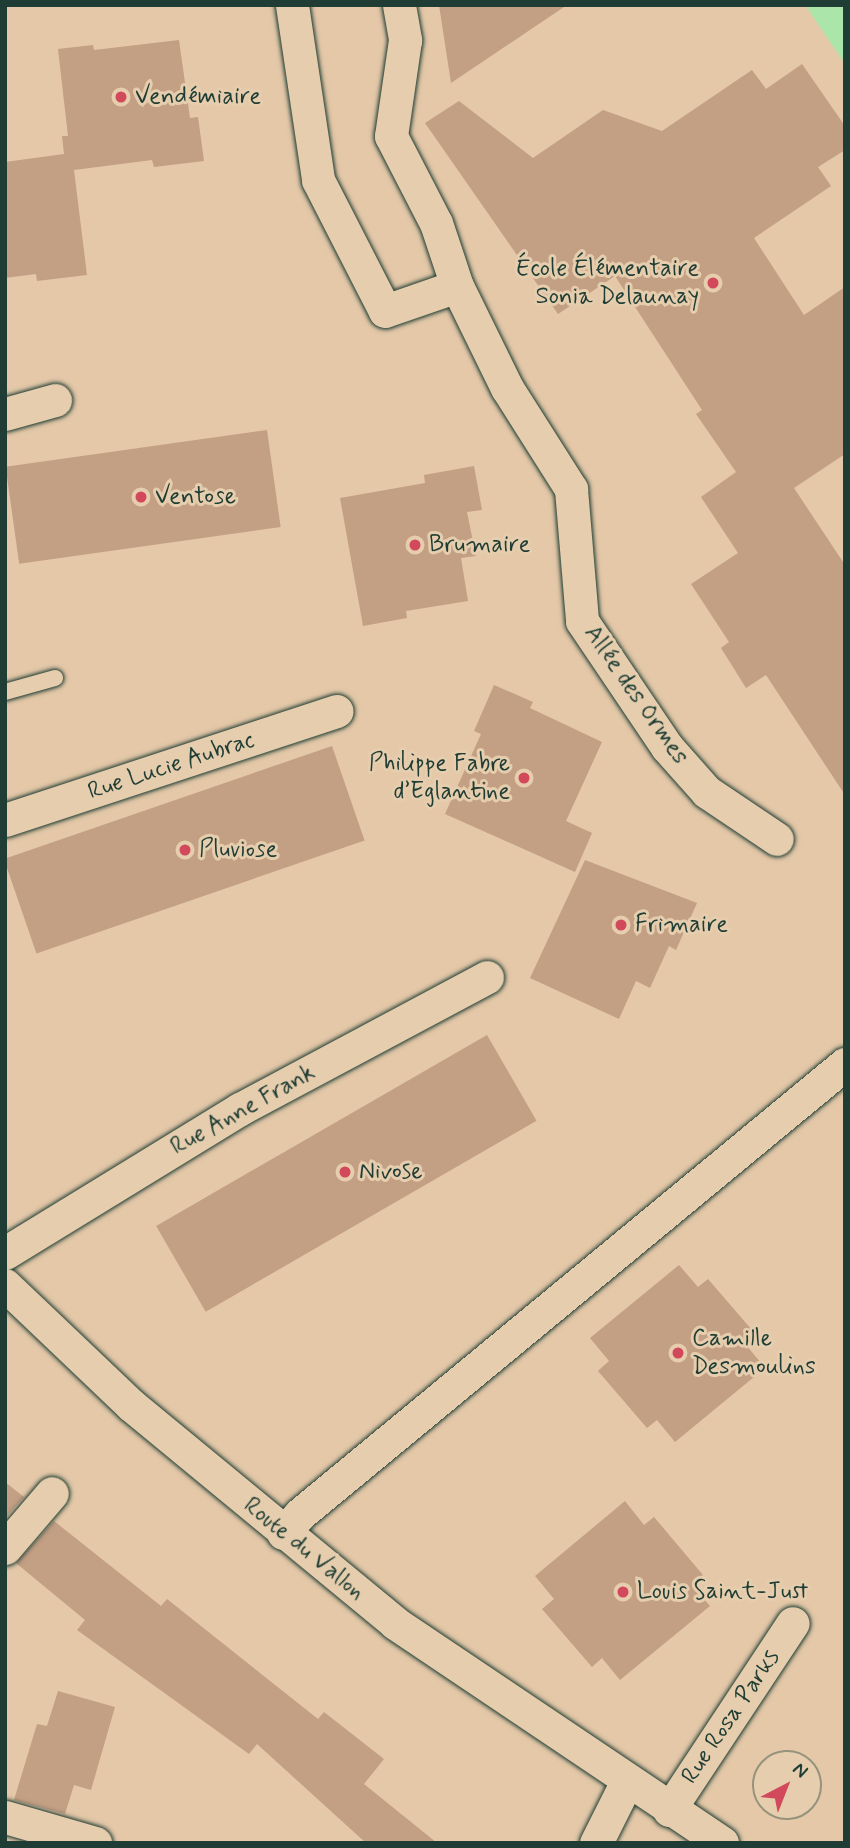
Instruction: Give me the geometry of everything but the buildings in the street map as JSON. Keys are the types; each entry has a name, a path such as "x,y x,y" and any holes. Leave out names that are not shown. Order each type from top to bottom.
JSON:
{"street":[{"path":"292,5 318,180 385,311 457,286"},
{"name":"Allée des Ormes","path":"398,5 405,40 391,136 436,223 457,286 507,388 571,489 582,621 667,747 707,792 778,839"},
{"path":"5,414 55,400"},
{"name":"Rue Lucie Aubrac","path":"5,820 337,711"},
{"name":"Rue Anne Frank","path":"5,1253 240,1109 487,976"},
{"path":"283,1533 300,1514 845,1064"},
{"name":"Route du Vallon","path":"5,1285 131,1405 395,1623 669,1810 722,1843"},
{"path":"5,1548 52,1493"},
{"name":"Rue Rosa Parks","path":"669,1810 793,1623"},
{"path":"596,1843 627,1781"},
{"path":"5,1817 95,1843"}],"lane":[{"path":"5,692 55,677"}],"green space":[{"path":"805,5 845,5 845,64"}],"place":[{"name":"Vendémiaire","path":"121,97"},
{"name":"École Élémentaire Sonia Delaunay","path":"713,283"},
{"name":"Ventose","path":"141,497"},
{"name":"Brumaire","path":"415,545"},
{"name":"Philippe Fabre d’Eglantine","path":"524,778"},
{"name":"Pluviose","path":"185,850"},
{"name":"Frimaire","path":"621,925"},
{"name":"Nivose","path":"345,1172"},
{"name":"Camille Desmoulins","path":"678,1353"},
{"name":"Louis Saint-Just","path":"623,1592"}]}
